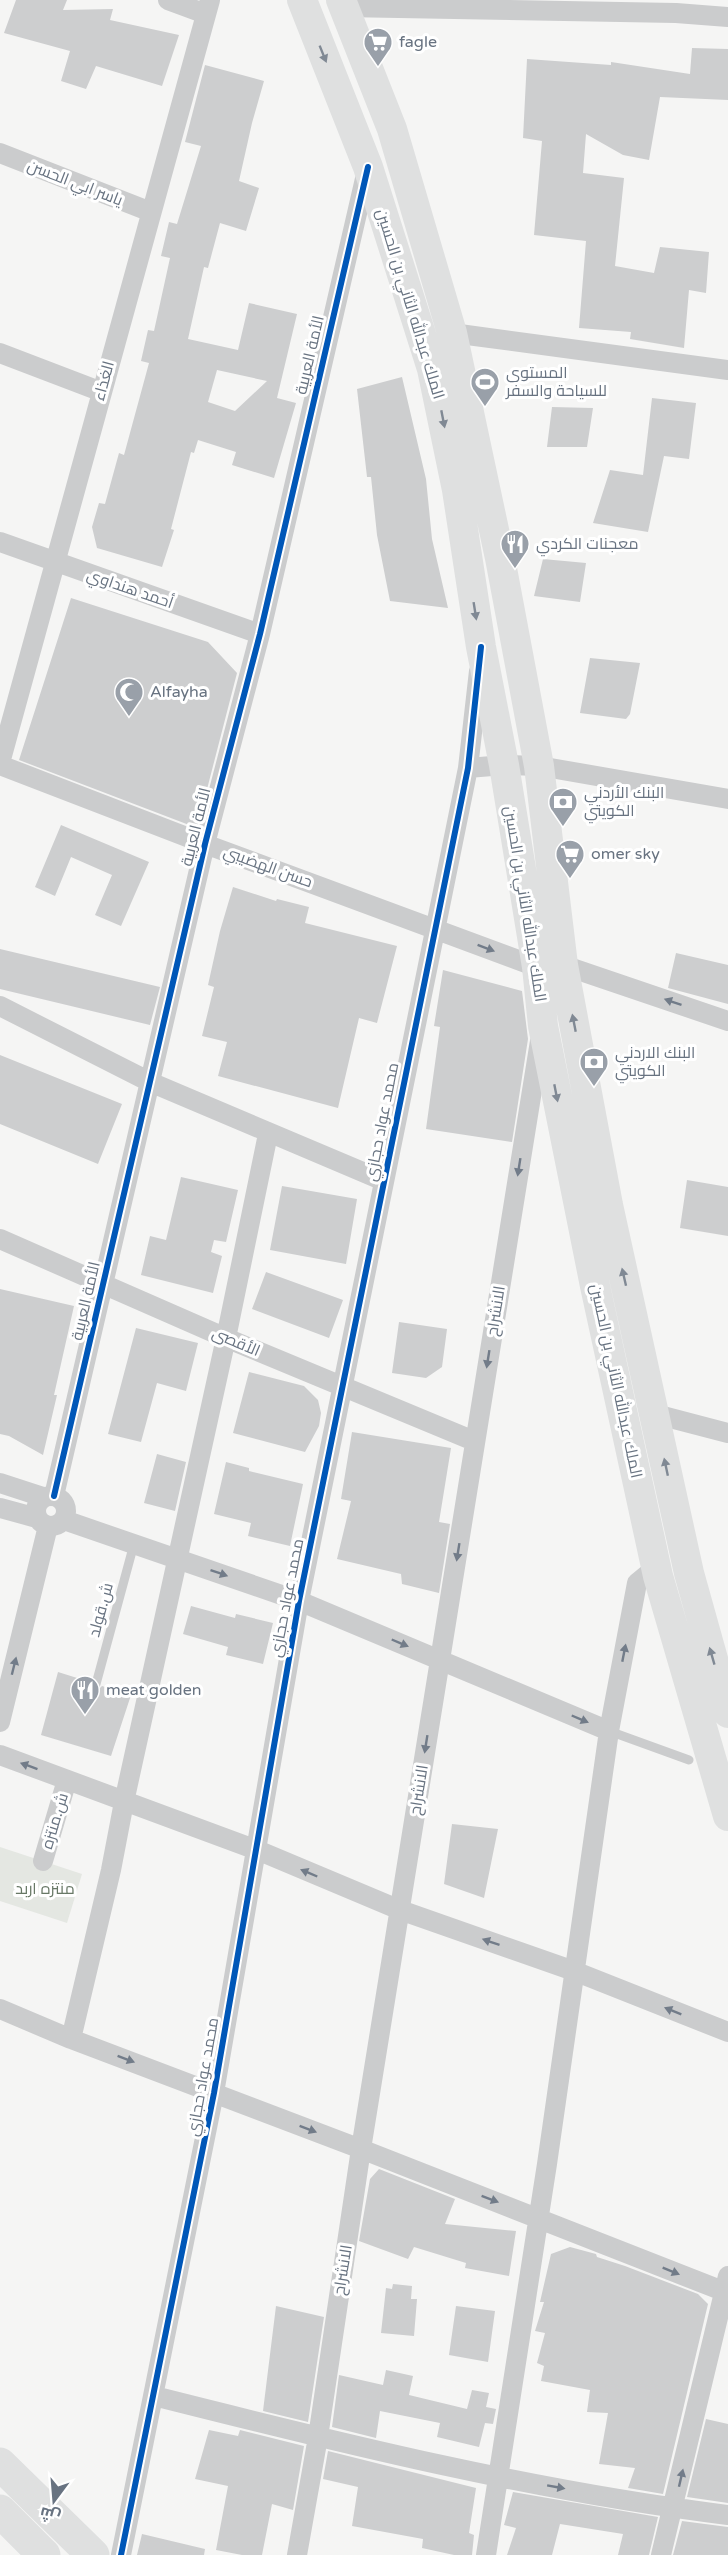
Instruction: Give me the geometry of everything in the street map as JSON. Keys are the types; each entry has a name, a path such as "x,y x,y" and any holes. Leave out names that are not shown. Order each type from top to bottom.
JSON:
{"highway":[{"path":"0,2464 93,2555"},
{"path":"28,2548 39,2503"},
{"path":"0,2511 28,2548"}],"main road":[{"name":"الملك عبدالله الثاني بن الحسين","path":"302,0 368,167 432,369 457,490 481,647 504,765 608,1205 689,1573 728,1713"},
{"name":"الملك عبدالله الثاني بن الحسين","path":"342,4 392,129 452,333 500,558 539,766 550,966 543,1026 595,1286 658,1576 722,1777 728,1816"}],"street":[{"path":"168,0 208,7"},
{"path":"342,4 676,13 728,17"},
{"name":"الغذاء","path":"0,764 208,7"},
{"name":"ياسر ابي الحسن","path":"0,153 151,212"},
{"name":"الأمة العربية","path":"50,1521 35,1509 49,1496 105,1283 205,844 260,634 368,167"},
{"path":"452,333 728,370"},
{"path":"0,353 102,392"},
{"name":"أحمد هنداوي","path":"0,542 260,634"},
{"name":"محمد عواد حجازي","path":"121,2555 214,2093 299,1601 468,768 481,647"},
{"name":"حسن الهضيبي","path":"0,764 205,844 435,928 550,966"},
{"path":"468,768 504,765 539,766 728,799"},
{"path":"550,966 728,1021"},
{"path":"0,1006 150,1082 268,1134 384,1181"},
{"name":"الانشراح","path":"297,2555 318,2437 361,2148 474,1441 543,1026"},
{"path":"71,2039 111,1870 268,1134"},
{"name":"الأقصى","path":"0,1239 105,1283 226,1338 474,1441"},
{"path":"655,1414 728,1433"},
{"path":"0,1483 49,1496 64,1502 66,1508 50,1521 0,1722"},
{"path":"0,1508 134,1544 299,1601 609,1731"},
{"path":"486,2555 609,1731 637,1583 648,1574 658,1576"},
{"path":"0,1755 257,1850 400,1910 574,1971 728,2032"},
{"name":"ش.منتزه","path":"43,1861 67,1780"},
{"path":"0,2009 71,2039 727,2287 661,2555"},
{"path":"154,2396 318,2437 498,2477 674,2508 728,2515"}],"lane":[{"name":"ش.قولد","path":"96,1684 134,1544"},
{"path":"609,1731 689,1760"}],"green space":[{"name":"منتزه اربد","path":"0,1847 82,1874 67,1923 0,1901"}],"building":[{"path":"16,0 67,0 63,10 113,9 110,20 179,35 162,86 96,66 86,89 61,81 70,51 4,33"},
{"path":"692,48 728,49 728,100 660,97 649,160 623,155 586,134 583,173 624,178 615,266 654,273 660,247 709,252 706,293 689,290 684,348 630,339 631,332 579,328 586,241 534,235 542,141 523,138 527,59 611,65 611,62 690,74"},
{"path":"205,65 264,81 239,181 259,188 246,231 220,223 208,268 204,267 188,339 238,350 249,303 297,314 277,398 296,403 274,478 232,465 236,452 198,440 194,453 191,452 171,529 174,530 162,567 97,548 92,527 99,503 105,504 119,453 124,455 149,363 141,361 148,330 154,331 170,258 161,256 169,222 177,224 201,146 185,142","holes":["217,370 267,381 235,411 208,402"]},
{"path":"402,377 426,479 432,539 448,608 390,601 377,535 371,477 367,477 357,389"},
{"path":"652,398 696,403 689,459 664,456 648,532 593,523 610,470 643,475"},
{"path":"552,407 593,408 587,447 547,447"},
{"path":"543,559 586,563 580,602 534,596"},
{"name":"Alfayha","path":"71,598 208,642 237,673 197,828 19,760"},
{"path":"590,658 640,663 630,714 626,719 580,713"},
{"path":"61,825 149,862 121,926 95,915 112,875 71,857 55,896 35,887"},
{"path":"233,887 276,901 277,899 309,907 305,923 397,946 377,1023 359,1018 338,1108 218,1076 227,1042 202,1036 214,987 208,985"},
{"path":"0,949 160,987 150,1025 0,989"},
{"path":"676,953 728,965 728,1004 668,988"},
{"path":"443,970 522,991 528,1039 512,1142 426,1129 440,1027 434,1026"},
{"path":"0,1055 122,1104 98,1164 0,1124"},
{"path":"181,1177 238,1190 226,1242 214,1240 211,1252 222,1256 213,1293 141,1275 150,1236 166,1240"},
{"path":"687,1180 728,1187 728,1236 680,1228"},
{"path":"282,1186 357,1199 346,1264 270,1250"},
{"path":"266,1272 343,1300 329,1338 252,1309"},
{"path":"0,1289 74,1306 43,1455 9,1436 0,1434"},
{"path":"399,1322 447,1329 442,1367 426,1378 392,1373"},
{"path":"136,1328 198,1343 186,1391 157,1383 141,1442 108,1434"},
{"path":"249,1372 304,1386 318,1400 321,1413 319,1426 305,1452 233,1433"},
{"path":"352,1432 451,1448 439,1522 450,1524 439,1593 402,1584 401,1574 337,1559 351,1501 341,1499"},
{"path":"157,1454 186,1462 175,1511 144,1503"},
{"path":"226,1462 249,1468 249,1471 303,1484 290,1546 248,1536 251,1523 214,1514"},
{"path":"191,1606 235,1618 236,1614 273,1623 263,1664 226,1655 228,1647 183,1634"},
{"name":"meat golden","path":"58,1672 90,1682 94,1690 102,1686 131,1695 111,1756 41,1735"},
{"path":"452,1824 498,1829 484,1898 444,1884"},
{"path":"379,2169 455,2199 445,2224 516,2231 509,2276 465,2268 466,2263 414,2247 408,2259 359,2241 370,2179"},
{"path":"570,2247 596,2254 597,2257 698,2294 708,2304 663,2494 628,2488 635,2468 599,2464 608,2413 587,2412 590,2390 541,2381 544,2366 537,2363 545,2333 535,2331 544,2302 540,2302 551,2254"},
{"path":"393,2284 412,2286 411,2299 417,2299 414,2336 381,2333 386,2288 392,2289"},
{"path":"276,2306 324,2317 308,2422 263,2411"},
{"path":"456,2306 495,2311 488,2362 449,2355"},
{"path":"386,2370 413,2376 409,2395 467,2409 472,2390 489,2393 486,2407 496,2409 493,2424 485,2423 479,2447 437,2437 440,2423 380,2411 376,2438 332,2427 339,2375 383,2385"},
{"path":"706,2419 728,2424 728,2503 687,2497"},
{"path":"209,2430 238,2436 240,2430 304,2446 293,2510 272,2504 262,2555 242,2555 216,2550 228,2486 195,2479"},
{"path":"328,2451 476,2488 469,2533 474,2535 472,2555 454,2555 422,2548 423,2539 352,2526 358,2487 323,2479"},
{"path":"513,2492 658,2517 649,2555 618,2555 623,2534 560,2524 552,2555 507,2555 516,2528 504,2525"},
{"path":"682,2521 728,2527 728,2555 673,2555"},
{"path":"142,2534 205,2549 204,2555 137,2555"}],"cycle path":[{"path":"54,1496 205,844 260,634 368,167"},
{"path":"121,2555 214,2093 299,1601 468,768 481,647"}],"place":[{"name":"fagle","path":"378,68"},
{"name":"المستوى للسياحة والسفر","path":"485,408"},
{"name":"معجنات الكردي","path":"515,570"},
{"name":"Alfayha","path":"129,718"},
{"name":"البنك الأردني الكويتي","path":"563,828"},
{"name":"omer sky","path":"570,880"},
{"name":"البنك الاردني الكويتي","path":"594,1088"},
{"name":"meat golden","path":"85,1716"}]}
